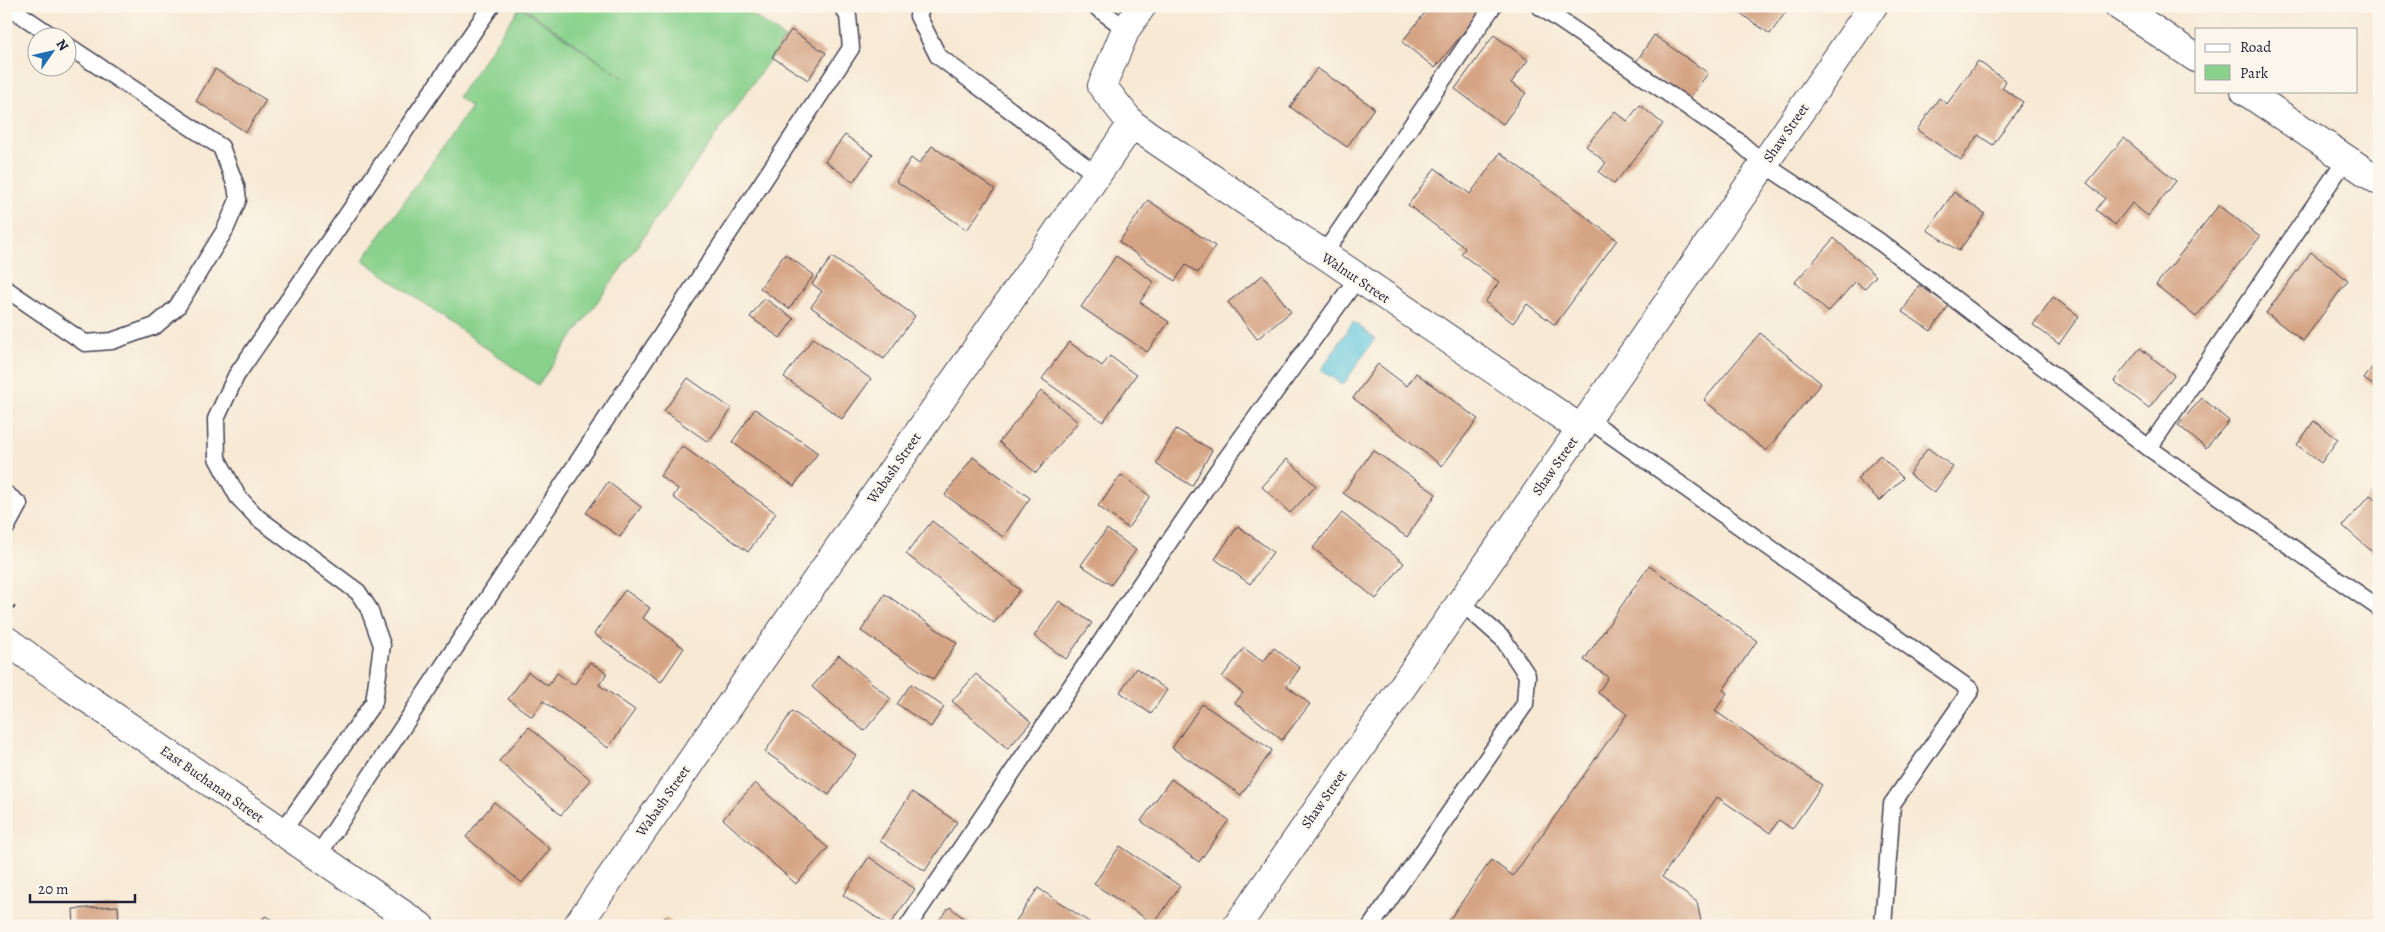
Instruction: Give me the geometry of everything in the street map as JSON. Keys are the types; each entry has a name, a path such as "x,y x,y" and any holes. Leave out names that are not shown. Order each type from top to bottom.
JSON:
{"street":[{"path":"1132,124 1102,86 1126,29 1142,6"},
{"name":"Shaw Street","path":"1237,926 1873,6"},
{"path":"2119,6 2195,57"},
{"path":"2246,92 2379,181"},
{"name":"Wabash Street","path":"576,926 1132,124"},
{"name":"Walnut Street","path":"1132,124 1357,278 1584,424"},
{"name":"East Buchanan Street","path":"6,640 317,857 420,926"}],"lane":[{"path":"8,6 40,28"},
{"path":"282,832 374,702 382,645 369,609 358,592 258,518 238,496 217,458 216,419 236,376 491,6"},
{"path":"317,857 851,48 848,16 842,6"},
{"path":"922,6 918,16 938,56 1097,175"},
{"path":"1095,6 1126,29"},
{"path":"1323,255 1493,6"},
{"path":"1539,6 1738,141 1764,164 1880,242 2149,448 2379,608"},
{"path":"6,289 85,344 112,341 155,326 177,307 226,230 238,200 236,186 221,147 78,53"},
{"path":"2149,448 2346,159"},
{"path":"908,926 1218,470 1357,278"},
{"path":"1584,424 1971,690 1892,804 1883,926"},
{"path":"6,494 19,504 6,528"},
{"path":"1371,926 1525,704 1527,675 1503,639 1461,602"}],"green space":[{"path":"521,6 740,6 785,38 538,385 363,260 471,107 458,97 520,7 625,79"}],"water":[{"path":"1353,322 1375,338 1343,385 1321,370"}],"building":[{"path":"1430,6 1483,8 1435,68 1402,42"},
{"path":"1730,6 1790,6 1770,34"},
{"path":"791,30 826,53 808,80 772,57"},
{"path":"1494,35 1528,60 1511,83 1526,93 1503,124 1455,89"},
{"path":"1654,35 1708,73 1689,99 1636,62"},
{"path":"1978,61 2006,81 2002,88 2023,102 1993,145 1978,135 1961,160 1917,130 1939,98 1947,104"},
{"path":"1317,68 1374,108 1347,147 1290,107"},
{"path":"215,69 266,100 246,132 196,101"},
{"path":"1640,105 1663,124 1614,184 1599,172 1606,163 1586,146 1615,111 1627,121"},
{"path":"845,135 873,155 853,182 825,161"},
{"path":"2124,138 2176,181 2148,216 2132,203 2115,225 2096,210 2105,198 2087,183"},
{"path":"932,146 995,189 967,230 896,181 911,158 919,164"},
{"path":"1500,153 1617,240 1555,325 1527,304 1513,323 1485,302 1499,282 1461,254 1465,248 1408,205 1435,168 1470,194"},
{"path":"1954,192 1985,214 1959,251 1927,230"},
{"path":"1148,200 1215,246 1198,273 1186,265 1175,281 1119,242"},
{"path":"2219,205 2260,237 2196,317 2156,285"},
{"path":"1834,238 1876,276 1864,289 1856,281 1828,312 1795,282"},
{"path":"2311,252 2348,280 2303,341 2266,313"},
{"path":"785,254 814,275 789,309 760,288"},
{"path":"1116,256 1154,282 1140,302 1169,322 1147,352 1081,307"},
{"path":"832,257 915,316 884,359 811,307 822,291 812,284"},
{"path":"1263,275 1291,312 1257,339 1228,302"},
{"path":"1919,285 1949,305 1931,331 1902,312"},
{"path":"2053,297 2079,316 2059,344 2033,325"},
{"path":"764,298 794,319 780,338 750,317"},
{"path":"1760,333 1821,383 1766,451 1704,400"},
{"path":"813,338 871,379 842,419 784,377"},
{"path":"1069,342 1102,366 1110,356 1136,375 1103,422 1042,379"},
{"path":"2140,348 2174,375 2149,408 2114,381"},
{"path":"2379,358 2379,389 2364,379"},
{"path":"1378,364 1407,386 1416,373 1478,419 1442,466 1353,398"},
{"path":"688,378 732,409 708,442 664,411"},
{"path":"1041,391 1078,422 1036,473 999,442"},
{"path":"2202,398 2229,421 2206,448 2178,425"},
{"path":"755,409 818,453 794,486 732,442"},
{"path":"2314,421 2338,439 2321,463 2297,445"},
{"path":"1176,429 1212,450 1192,486 1156,464"},
{"path":"682,446 776,513 748,552 673,497 678,489 660,476"},
{"path":"1928,448 1953,467 1934,493 1909,474"},
{"path":"1373,450 1436,494 1407,537 1343,493"},
{"path":"1880,455 1903,478 1880,501 1857,479"},
{"path":"973,457 1030,498 1003,537 945,495"},
{"path":"1287,459 1316,486 1290,513 1262,487"},
{"path":"1121,475 1150,496 1128,528 1098,506"},
{"path":"608,482 641,507 620,537 586,513"},
{"path":"2370,495 2379,502 2379,551 2376,555 2343,526"},
{"path":"1342,513 1404,563 1376,599 1313,548"},
{"path":"932,521 1020,590 994,623 906,554"},
{"path":"1238,526 1273,552 1250,584 1215,559"},
{"path":"1107,529 1136,550 1111,585 1081,565"},
{"path":"1649,566 1757,641 1723,690 1727,693 1715,711 1822,785 1792,829 1779,820 1770,833 1717,797 1662,877 1697,902 1702,926 1445,926 1491,860 1513,876 1627,714 1598,693 1608,677 1584,660"},
{"path":"625,590 650,608 643,618 684,648 661,682 594,634"},
{"path":"885,594 957,643 933,679 861,631"},
{"path":"1059,601 1092,623 1066,659 1034,636"},
{"path":"1244,648 1263,662 1274,648 1300,668 1287,686 1310,704 1282,740 1235,703 1243,693 1222,677"},
{"path":"839,655 891,699 864,731 812,687"},
{"path":"590,662 607,673 599,685 635,710 608,748 543,701 532,717 508,699 528,672 548,686 557,673 574,685"},
{"path":"1136,668 1167,690 1151,714 1120,692"},
{"path":"976,674 1031,722 1008,749 952,701"},
{"path":"911,684 944,707 931,727 897,704"},
{"path":"1202,704 1272,750 1241,795 1172,748"},
{"path":"792,711 856,755 829,795 765,752"},
{"path":"529,727 591,780 561,815 499,761"},
{"path":"1171,779 1229,820 1199,862 1141,821"},
{"path":"755,783 828,848 796,884 723,819"},
{"path":"912,792 957,822 925,871 880,841"},
{"path":"494,802 550,849 522,883 466,837"},
{"path":"1120,846 1180,886 1154,924 1094,884"},
{"path":"869,857 915,889 889,926 843,895"},
{"path":"1038,888 1095,926 1014,924"},
{"path":"118,906 119,926 74,926 73,909"},
{"path":"950,907 973,926 934,926"},
{"path":"265,916 284,926 260,926"},
{"path":"665,917 676,926 659,926"}]}
